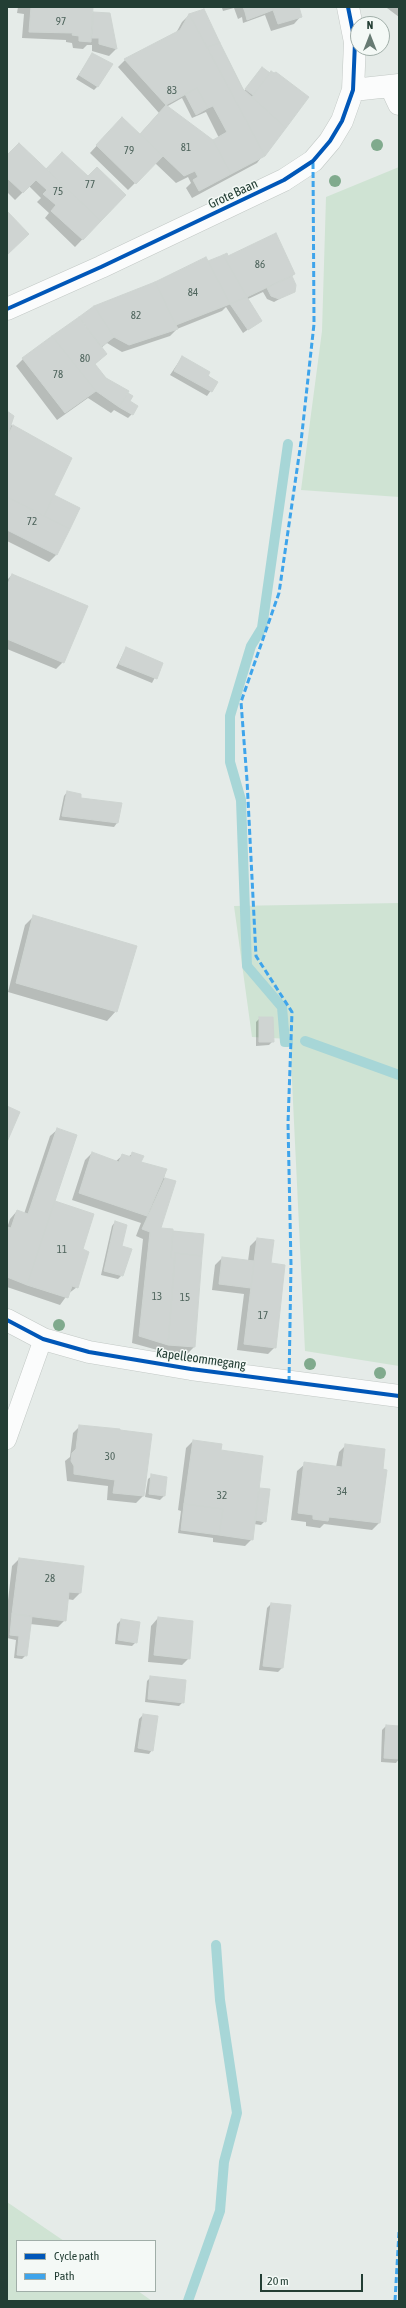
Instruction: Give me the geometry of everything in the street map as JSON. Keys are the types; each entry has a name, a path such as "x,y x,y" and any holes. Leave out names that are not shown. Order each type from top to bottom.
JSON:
{"street":[{"name":"Grote Baan","path":"7,309 101,267 284,180 313,161 330,141 342,121 353,90 356,42 348,7"},
{"path":"353,90 396,92"},
{"name":"Kapelleommegang","path":"7,1320 43,1339 89,1352 176,1366 399,1396"}],"lane":[{"path":"7,1440 43,1339"}],"green space":[{"path":"399,167 399,497 301,490 322,331 326,197"},
{"path":"399,903 399,1366 305,1351 290,1039 252,1037 234,906"},
{"path":"7,2202 63,2240 16,2240 16,2292 139,2292 152,2301 7,2301"}],"building":[{"path":"31,7 93,7 91,42 79,41 79,36 72,35 73,33 29,32"},
{"path":"243,7 259,7 245,12"},
{"path":"259,7 272,7 273,10 247,20 245,12"},
{"path":"272,7 299,7 302,17 278,24"},
{"path":"204,9 220,43 207,47 189,14"},
{"path":"93,12 110,13 117,49 99,44 99,38 92,38"},
{"path":"189,14 265,156 231,174 213,140 227,132 213,106 208,108 197,88 166,105 124,59 180,30"},
{"path":"220,43 243,89 286,128 265,156 207,47"},
{"path":"92,53 113,64 98,87 79,75"},
{"path":"262,67 270,73 253,95 245,89"},
{"path":"271,71 274,73 276,72 309,97 286,128 252,97"},
{"path":"197,88 208,108 196,115 185,94"},
{"path":"166,105 213,140 231,174 199,191 193,180 198,177 195,171 184,176 140,134"},
{"path":"122,117 163,156 136,184 96,145"},
{"path":"19,143 101,221 83,240 51,211 56,205 43,194 47,190 36,180 23,193 7,178 7,155"},
{"path":"62,152 88,176 97,167 126,195 101,221 46,169"},
{"path":"7,211 29,234 7,255"},
{"path":"276,233 295,274 247,297 223,255 227,253 228,256"},
{"path":"223,255 247,297 230,304 208,261"},
{"path":"206,257 230,304 176,325 155,282"},
{"path":"292,276 296,285 295,292 279,299 271,296 267,288"},
{"path":"155,282 178,329 129,345 114,337 94,306"},
{"path":"247,297 262,321 248,330 230,304"},
{"path":"94,306 114,337 101,347 79,317"},
{"path":"79,317 107,354 95,364 106,378 129,391 119,407 96,391 52,336"},
{"path":"52,336 96,391 65,413 22,358"},
{"path":"182,356 210,372 208,376 218,382 212,392 174,371"},
{"path":"128,393 133,396 130,401 138,406 133,415 119,407"},
{"path":"7,411 14,416 7,437"},
{"path":"13,425 72,458 44,516 7,497 7,437"},
{"path":"54,495 80,508 70,529 44,516"},
{"path":"7,497 70,529 57,555 7,530"},
{"path":"12,574 88,606 64,663 7,639 7,586"},
{"path":"126,647 163,663 157,679 119,664"},
{"path":"67,791 81,794 81,798 122,803 118,823 62,816"},
{"path":"33,915 137,946 117,1012 16,983"},
{"path":"259,1017 273,1017 274,1042 259,1042"},
{"path":"7,1106 20,1112 7,1142"},
{"path":"57,1128 77,1135 27,1285 7,1277 7,1227 11,1228 17,1210 28,1214"},
{"path":"92,1152 119,1162 122,1154 131,1157 132,1152 144,1156 141,1162 167,1169 147,1216 79,1193"},
{"path":"165,1178 176,1181 161,1228 173,1229 171,1258 175,1258 168,1345 139,1336 150,1232 142,1229"},
{"path":"55,1201 94,1214 83,1249 89,1252 78,1288 72,1286 68,1298 27,1285"},
{"path":"115,1221 127,1225 122,1246 132,1249 123,1276 104,1271"},
{"path":"173,1231 204,1234 202,1256 175,1253 175,1258 171,1258"},
{"path":"257,1238 274,1240 271,1263 285,1265 276,1348 244,1344"},
{"path":"175,1253 202,1256 195,1347 168,1345"},
{"path":"222,1257 254,1261 251,1288 219,1284"},
{"path":"79,1425 152,1434 144,1496 113,1493 115,1480 74,1474 74,1466 71,1461 72,1453 76,1449"},
{"path":"193,1440 222,1444 221,1450 263,1456 253,1540 219,1535 223,1509 184,1504"},
{"path":"345,1444 385,1449 383,1469 387,1470 380,1523 329,1517 328,1521 313,1519 313,1515 298,1513 304,1462 342,1467"},
{"path":"151,1474 167,1477 165,1496 149,1494"},
{"path":"259,1488 270,1489 266,1522 255,1520"},
{"path":"184,1504 223,1509 219,1535 181,1530"},
{"path":"19,1558 84,1566 81,1593 69,1592 66,1621 12,1614"},
{"path":"271,1603 291,1605 283,1668 263,1666"},
{"path":"12,1614 32,1616 27,1656 17,1655 19,1636 10,1635"},
{"path":"158,1617 193,1621 190,1659 154,1655"},
{"path":"121,1619 140,1622 137,1643 118,1640"},
{"path":"150,1676 186,1680 184,1703 148,1699"},
{"path":"143,1714 158,1716 153,1751 138,1748"},
{"path":"386,1725 399,1726 399,1759 384,1758"}],"waterway":[{"path":"288,444 262,628 251,646 230,716 230,762 241,800 247,966 282,1007 285,1042 288,1042"},
{"path":"305,1041 399,1075"},
{"path":"188,2301 220,2211 224,2162 237,2113 220,2000 216,1945"}],"marked path":[{"path":"289,1382 291,1265 288,1123 292,1012 256,956 247,780 241,702 279,593 301,442 314,324 313,161"},
{"path":"395,2301 399,2232"}],"cycle path":[{"path":"7,309 101,267 284,180 313,161 330,141 342,121 353,90 355,42 348,7"},
{"path":"7,1320 43,1339 89,1352 191,1369 399,1396"}]}
